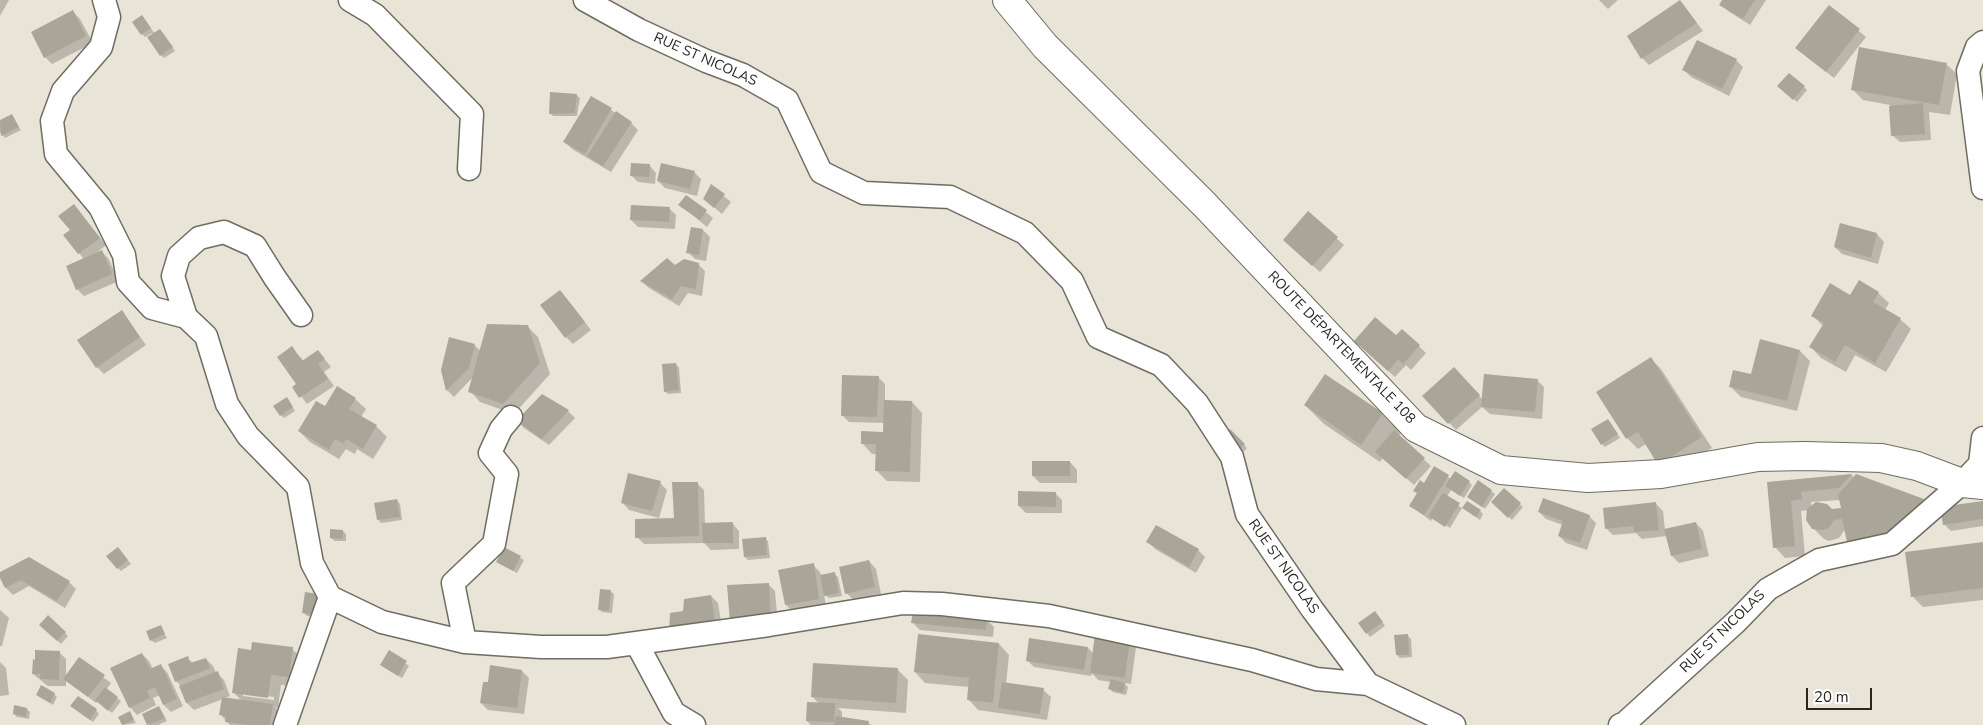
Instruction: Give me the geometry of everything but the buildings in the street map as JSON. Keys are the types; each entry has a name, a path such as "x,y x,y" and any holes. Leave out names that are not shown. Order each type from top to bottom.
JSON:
{"main road":[{"name":"ROUTE DÉPARTEMENTALE 108","path":"1007,0 1045,46 1205,205 1416,428 1501,470 1588,478 1661,474 1758,457 1881,458 1917,466 1972,484"}],"street":[{"path":"104,0 109,17 101,47 63,91 52,121 56,154 100,207 124,255 128,282 152,308 186,317 206,336 227,404 248,436 298,487 312,563 330,597 382,622 465,642 541,647 608,647 637,644 903,603 942,604 1049,616 1252,660 1316,679 1368,684"},
{"path":"350,0 375,15 472,114 469,169"},
{"name":"RUE ST NICOLAS","path":"585,0 639,30 706,61 743,75 786,100 821,172 864,193 950,197 1025,232 1072,281 1098,337 1161,365 1198,403 1232,457 1247,514 1312,608 1368,684 1454,725"},
{"path":"1983,42 1977,47 1968,71 1983,188"},
{"path":"186,317 173,276 179,256 199,238 224,232 255,246 274,278 301,315"},
{"path":"465,642 453,583 494,544 507,474 490,453 501,429 511,417"},
{"name":"RUE ST NICOLAS","path":"1620,725 1625,723 1736,622 1768,589 1819,560 1892,544 1972,484 1980,464 1983,438"},
{"path":"285,725 330,597"},
{"path":"637,644 674,713 694,725"}]}
